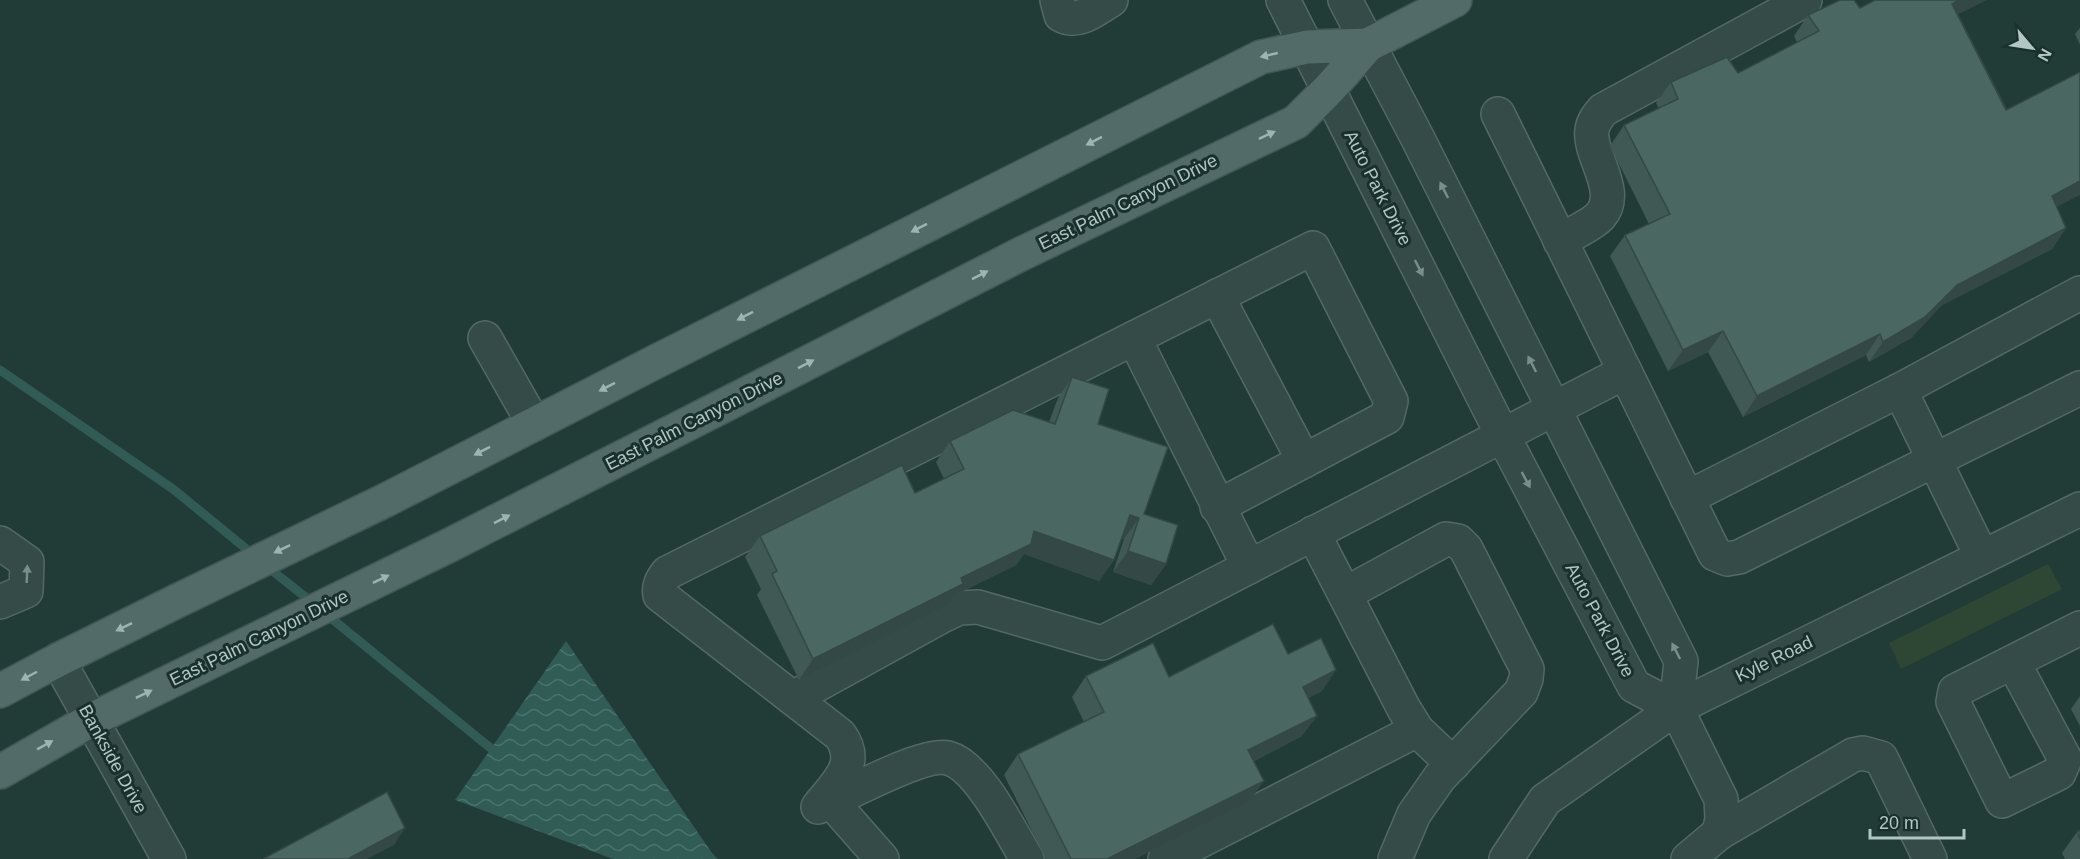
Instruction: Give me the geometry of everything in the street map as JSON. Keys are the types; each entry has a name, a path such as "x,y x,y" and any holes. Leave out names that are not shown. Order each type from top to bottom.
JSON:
{"main road":[{"name":"East Palm Canyon Drive","path":"0,772 91,720 450,545 1023,253 1296,122 1368,45 1455,0"},
{"name":"East Palm Canyon Drive","path":"0,691 177,601 386,500 1261,57 1307,47 1368,45"}],"street":[{"path":"1057,0 1060,15 1077,19 1111,0"},
{"name":"Auto Park Drive","path":"1282,0 1503,436 1634,686 1676,708"},
{"path":"1345,0 1555,408 1681,661 1676,708 1721,799 1722,819 1708,848"},
{"path":"1560,241 1600,216 1609,194 1591,133 1595,119 1603,110 1805,0"},
{"path":"1498,114 1715,554 1727,559 1738,557 2080,388"},
{"path":"1027,859 990,797 975,777 950,758 936,756 905,767 818,807 845,772 849,755 848,746 840,735 660,595 658,589 662,580 667,573 1313,248 1391,401 1387,417 1217,507"},
{"path":"1687,498 1900,390 2080,293"},
{"path":"1217,296 1304,461"},
{"path":"485,338 534,424"},
{"path":"1134,338 1248,567"},
{"path":"793,698 959,608 978,607 1102,643 1624,372"},
{"path":"1900,390 1982,557"},
{"name":"Kyle Road","path":"1506,859 1545,800 1676,708 2080,509"},
{"path":"1313,533 1404,709 1418,730 1453,764"},
{"path":"1345,594 1446,538 1458,541 1466,549 1527,669 1521,692 1440,777 1414,814 1395,859"},
{"path":"0,543 27,562 26,591 0,602"},
{"path":"2013,662 2080,628"},
{"name":"Bankside Drive","path":"58,660 169,859"},
{"path":"1165,859 1418,730"},
{"path":"1708,848 1853,755 1863,753 1881,758 1930,859"},
{"path":"831,801 882,859"}],"shaded area":[{"path":"2048,564 2062,589 1901,669 1889,643"}],"water":[{"path":"566,641 718,859 613,859 455,800"}],"building":[{"path":"1840,0 1854,0 1860,8 1875,0 1959,0 1952,4 2006,110 2080,72 2080,181 2052,196 2066,228 1957,285 1925,317 1883,342 1880,334 1757,396 1723,331 1683,350 1625,235 1670,214 1624,125 1678,99 1671,82 1727,57 1738,73 1819,31 1808,15"},
{"path":"1072,377 1109,389 1098,424 1168,447 1144,514 1178,525 1166,564 1128,551 1139,518 1130,515 1114,560 1034,531 1031,544 961,578 963,584 813,659 772,574 777,571 760,536 902,465 915,493 964,469 950,441 1013,410 1055,424"},
{"path":"1273,624 1288,654 1321,638 1336,670 1303,687 1317,716 1248,750 1264,781 1107,859 1071,859 1018,754 1104,712 1086,676 1153,643 1169,677"},
{"path":"387,792 405,828 348,859 263,859"}],"waterway":[{"path":"0,370 173,489 255,556"},
{"path":"265,565 313,603"},
{"path":"326,614 499,755"}]}
